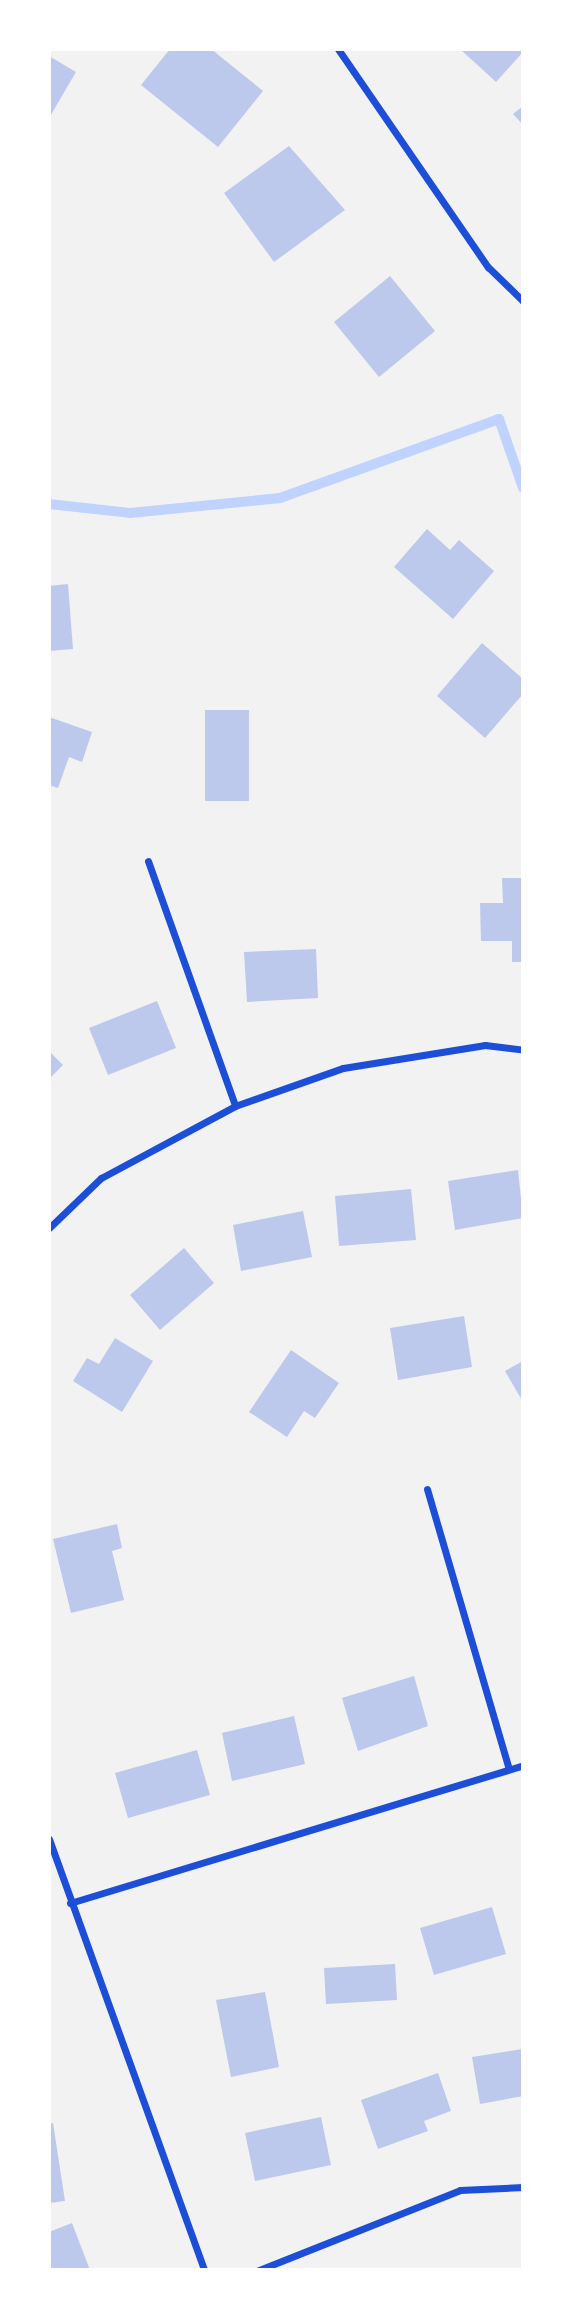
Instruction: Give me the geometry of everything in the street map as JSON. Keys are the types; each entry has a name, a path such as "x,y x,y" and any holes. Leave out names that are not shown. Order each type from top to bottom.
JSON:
{"street":[{"path":"338,49 488,267 523,301"},
{"path":"148,861 234,1106"},
{"path":"49,1228 102,1178 234,1106 343,1068 485,1045 523,1050"},
{"path":"427,1489 509,1769"},
{"path":"70,1903 523,1765"},
{"path":"49,1839 204,2270"},
{"path":"259,2270 460,2190 523,2187"}],"building":[{"path":"170,49 211,49 263,91 218,147 141,85"},
{"path":"460,49 523,49 523,52 496,82"},
{"path":"49,56 76,72 49,118"},
{"path":"523,106 523,125 513,114"},
{"path":"289,146 345,210 274,262 224,193"},
{"path":"390,276 435,331 379,377 334,322"},
{"path":"427,529 450,550 459,540 494,571 453,619 394,567"},
{"path":"68,584 73,649 49,651 49,586"},
{"path":"482,643 523,679 523,694 485,738 437,696"},
{"path":"205,710 249,710 249,801 205,801"},
{"path":"49,717 92,732 82,762 69,757 58,788 49,785"},
{"path":"502,878 523,878 523,962 512,962 512,941 481,941 480,903 503,903"},
{"path":"316,949 318,998 247,1002 244,952"},
{"path":"157,1001 176,1048 108,1075 89,1028"},
{"path":"49,1051 63,1065 49,1079"},
{"path":"518,1170 523,1218 455,1230 448,1181"},
{"path":"411,1189 416,1240 339,1246 335,1196"},
{"path":"303,1211 312,1257 241,1271 233,1225"},
{"path":"184,1248 214,1283 160,1330 130,1295"},
{"path":"464,1316 472,1367 398,1380 390,1328"},
{"path":"115,1338 153,1361 122,1412 73,1381 87,1358 99,1364"},
{"path":"291,1350 339,1383 315,1418 304,1411 287,1437 249,1412"},
{"path":"523,1361 523,1402 505,1371"},
{"path":"117,1524 122,1548 112,1551 124,1600 71,1613 53,1539"},
{"path":"414,1676 428,1726 358,1751 342,1698"},
{"path":"294,1716 305,1764 232,1781 222,1733"},
{"path":"197,1750 210,1795 128,1818 115,1773"},
{"path":"492,1907 506,1954 434,1975 420,1928"},
{"path":"395,1964 397,2000 326,2004 324,1968"},
{"path":"265,1992 279,2067 231,2077 216,2000"},
{"path":"523,2049 523,2096 480,2104 472,2057"},
{"path":"438,2073 451,2111 424,2121 428,2131 378,2149 361,2100"},
{"path":"321,2117 331,2165 255,2181 245,2133"},
{"path":"53,2123 65,2201 49,2203 49,2124"},
{"path":"72,2223 90,2270 49,2270 49,2232"}],"waterway":[{"path":"49,504 130,513 280,498 499,419 523,488"}]}
